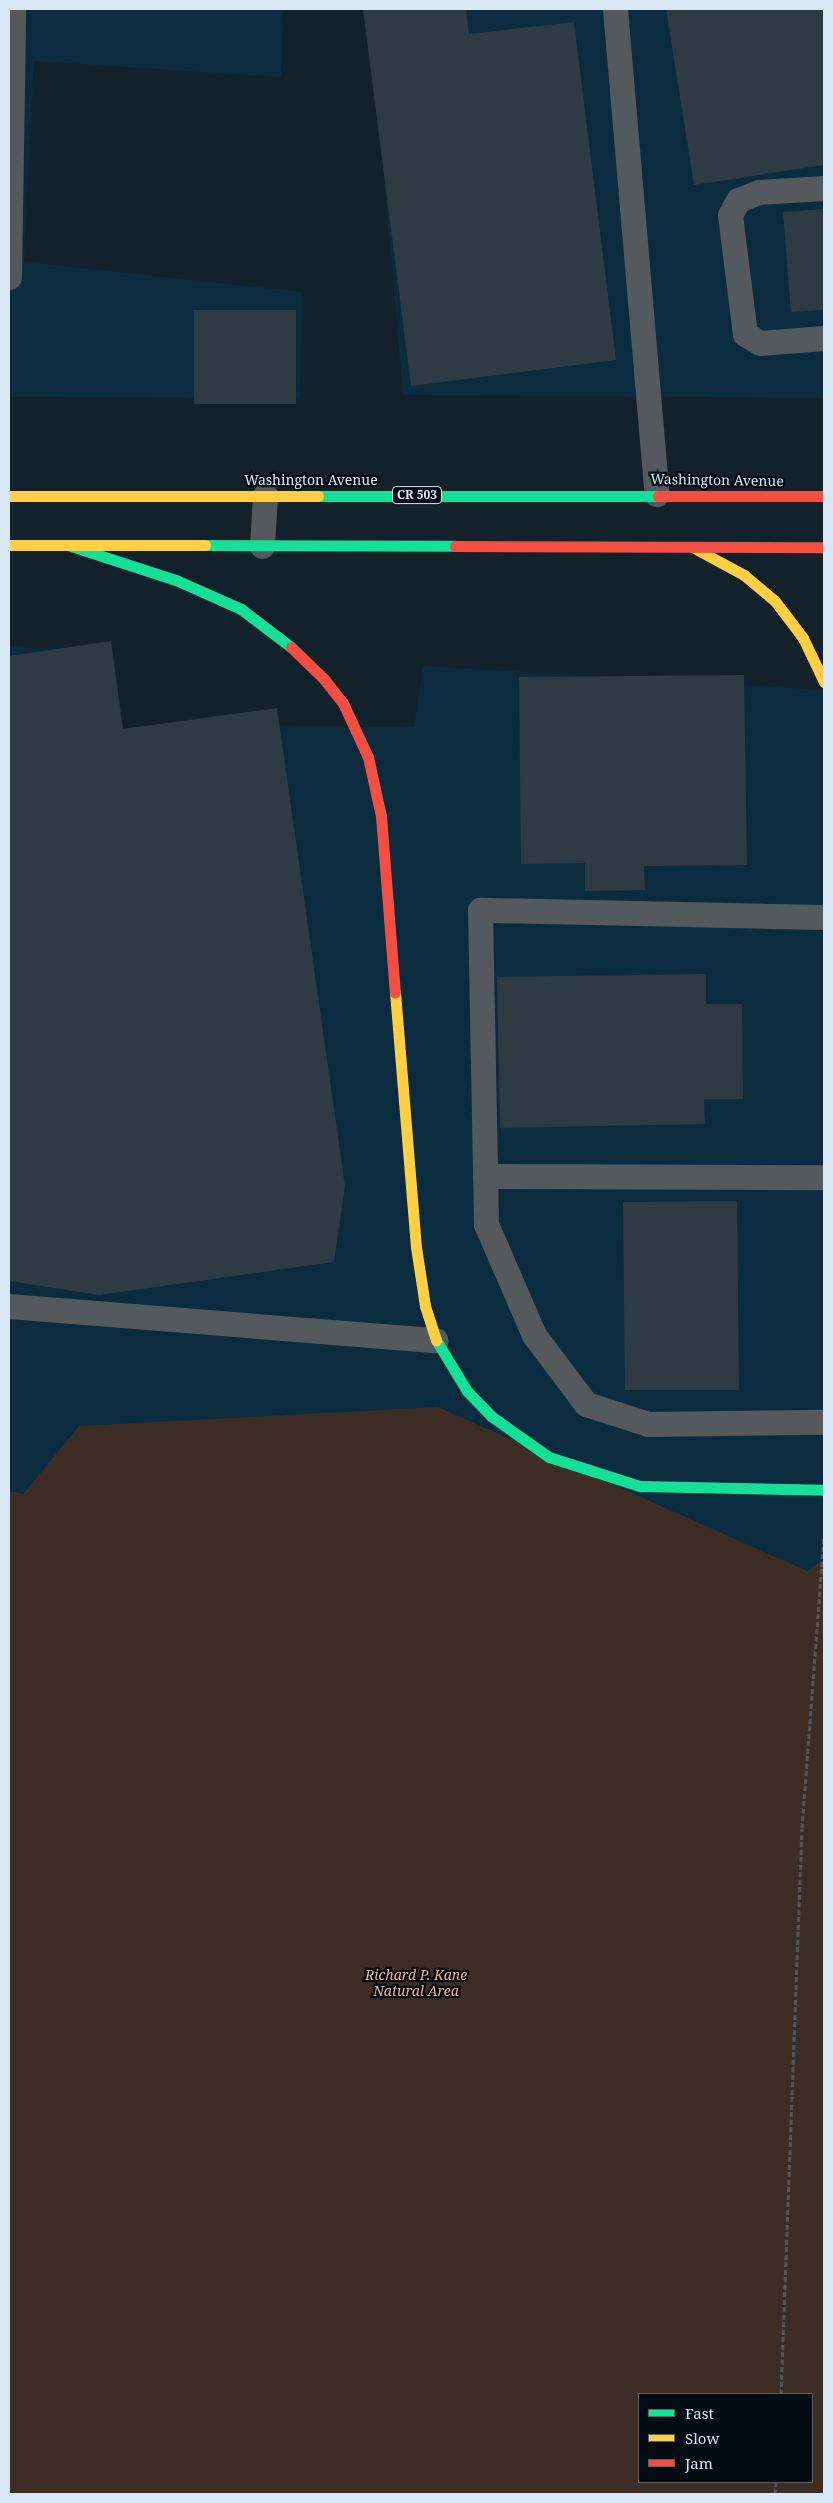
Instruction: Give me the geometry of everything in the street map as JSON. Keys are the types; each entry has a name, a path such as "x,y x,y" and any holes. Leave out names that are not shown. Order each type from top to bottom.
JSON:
{"main road":[{"name":"Washington Avenue","path":"9,496 657,494 824,496"},
{"path":"9,545 824,547"},
{"path":"68,545 176,580 241,609 297,652 324,679 343,703 357,729 368,757 381,816 416,1247 425,1306 436,1340 466,1391 491,1416 549,1457 640,1486 673,1489 824,1490"},
{"path":"692,547 744,575 775,601 803,638 824,682"}],"lane":[{"path":"9,277 13,9"},
{"path":"616,9 657,494"},
{"path":"824,188 759,192 738,200 730,215 745,334 760,343 824,338"},
{"path":"262,546 265,495"},
{"path":"824,917 480,910 486,1224 534,1335 586,1404 648,1424 824,1422"},
{"path":"485,1176 824,1177"},
{"path":"9,1306 436,1340"}],"path":[{"path":"781,2393 802,1828 824,1538"}],"shaded area":[{"path":"9,9 283,9 281,77 34,61 24,262 302,292 300,398 9,397"},
{"path":"369,9 824,9 824,398 403,395"},
{"path":"9,647 109,650 116,728 414,727 423,666 824,690 824,1559 807,1572 79,1426 23,1494 9,1491"}],"green space":[{"name":"Richard P. Kane Natural Area","path":"438,1407 807,1571 824,1559 824,2494 9,2494 9,1491 23,1494 79,1426"}],"building":[{"path":"363,9 466,9 469,34 574,22 616,360 411,386"},
{"path":"666,9 824,9 824,165 694,185"},
{"path":"824,209 824,310 791,312 783,212"},
{"path":"194,310 296,310 296,404 194,404"},
{"path":"111,641 123,729 277,708 345,1186 334,1262 99,1295 9,1281 9,656"},
{"path":"744,675 747,865 644,866 645,890 585,891 585,863 521,864 519,677"},
{"path":"706,974 706,1004 742,1004 743,1099 704,1099 705,1124 500,1128 497,977"},
{"path":"737,1201 739,1390 625,1390 623,1202"}],"traffic: fast":[{"path":"318,496 658,496"},
{"path":"68,545 176,580 241,609 291,647"},
{"path":"205,545 455,546"},
{"path":"436,1340 467,1391 491,1416 549,1457 640,1486 824,1490"}],"traffic: slow":[{"path":"9,496 318,496"},
{"path":"9,545 205,545"},
{"path":"696,549 744,575 775,601 803,638 824,682"},
{"path":"395,992 416,1247 425,1306 436,1340"}],"traffic: jam":[{"path":"658,496 824,496"},
{"path":"455,546 824,547"},
{"path":"291,647 324,679 343,703 368,757 381,816 395,992"}]}
